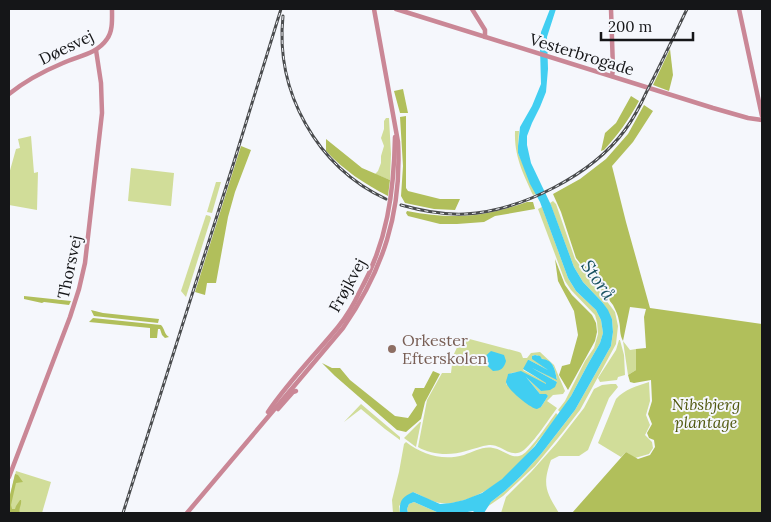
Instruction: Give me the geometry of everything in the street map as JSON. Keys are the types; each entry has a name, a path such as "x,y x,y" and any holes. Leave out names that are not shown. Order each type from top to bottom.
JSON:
{"street":[{"name":"Døesvej","path":"9,94 20,85 42,73 96,50 106,40 110,32 112,9"},
{"name":"Frøjkvej","path":"187,513 343,328 356,309 378,268 394,215 398,180 398,142 374,9"},
{"name":"Vesterbrogade","path":"396,9 727,112 748,118 762,118"},
{"path":"472,9 485,30 485,37"},
{"path":"611,9 612,76"},
{"path":"738,9 762,118"},
{"name":"Thorsvej","path":"9,477 70,317 85,264 102,112 101,83 96,50"},
{"name":"Frøjkvej","path":"258,428 274,403 339,325 352,306 373,266 385,230 391,197 395,127"},
{"name":"Frøjkvej","path":"268,417 296,391"}],"green space":[{"path":"670,49 673,75 669,91 653,85"},
{"path":"403,89 408,113 400,113 394,91"},
{"path":"631,96 639,101 619,133 601,151 605,133 616,123"},
{"name":"Nibsbjerg plantage","path":"644,105 653,111 633,142 612,166 650,308 762,324 762,513 572,513 626,452 638,459 650,455 655,447 654,440 649,438 647,433 652,424 648,414 652,401 651,380 634,383 630,382 628,375 636,370 636,349 646,348 644,317 646,309 630,307 623,341 620,324 613,305 576,258 553,194 580,179 606,159 628,134"},
{"path":"406,116 406,188 408,191 440,199 460,199 455,210 434,209 405,203 401,196 403,166 400,117"},
{"path":"386,118 389,118 390,180 375,174 381,163 384,146 381,138"},
{"path":"515,131 519,131 518,153 536,194 533,195 518,156"},
{"path":"31,136 34,173 38,172 37,210 9,205 9,174 16,149 20,148 18,139"},
{"path":"326,139 362,168 390,180 388,196 340,165 326,151"},
{"path":"241,146 251,150 228,217 216,283 207,283 205,295 195,292"},
{"path":"131,168 174,173 171,206 128,201"},
{"path":"216,182 221,182 212,213 207,212"},
{"path":"553,201 556,204 575,259 615,312 618,326 616,344 580,410 563,432 535,466 503,496 487,507 521,476 541,454 575,410 611,346 612,319 603,303 583,282 574,267 550,203"},
{"path":"533,202 535,209 495,216 484,222 440,224 408,216 406,213 407,211 439,216 482,214"},
{"path":"542,207 568,278 576,291 596,310 601,320 603,333 600,343 560,412 558,410 565,401 585,361 594,348 598,334 597,322 595,315 565,281 538,209"},
{"path":"206,215 211,218 186,297 181,291"},
{"path":"555,259 565,285 592,315 596,323 597,332 595,341 568,390 559,375 562,366 570,364 578,335 574,311 558,281"},
{"path":"24,296 71,301 69,305 42,303 24,299"},
{"path":"91,310 159,319 158,323 94,316"},
{"path":"93,318 161,325 169,337 165,338 160,329 158,329 157,338 150,338 150,328 89,322"},
{"path":"462,337 519,352 523,358 527,358 531,353 540,352 554,365 565,391 563,394 553,395 547,401 557,408 537,436 524,450 519,453 511,453 494,445 489,445 460,453 441,454 429,452 418,447 427,400 442,373 451,373 453,356","holes":["537,355 552,364 557,379 532,368 557,382 541,391 525,376 540,394 548,396 541,407 506,384 511,373 520,372 546,385 547,383 523,370 529,360 548,370 532,356"]},
{"path":"619,340 624,355 625,375 618,377 617,380 600,382 598,378 616,350"},
{"path":"623,341 630,350 636,349 636,370 628,375"},
{"path":"322,363 332,368 340,368 350,380 395,416 408,418 417,405 412,395 415,388 424,388 433,371 440,374 425,402 421,419 406,432 397,430"},
{"path":"649,382 650,401 646,415 650,425 645,435 652,442 653,448 649,454 635,458 626,452 621,457 598,443 616,399 627,390"},
{"path":"616,384 618,387 609,398 588,450 579,456 559,456 551,460 546,482 548,494 559,513 501,513 506,497 556,444 584,408 594,389 602,385"},
{"path":"361,404 400,437 400,440 361,409 344,422"},
{"path":"556,413 558,415 538,442 515,468 488,489 473,497 448,503 438,503 413,492 399,506 400,513 393,513 392,500 406,442 433,456 441,457 456,457 489,448 518,456 530,448"},
{"path":"421,422 416,447 404,438"},
{"path":"16,471 51,482 42,513 9,513 9,500"},
{"path":"15,474 23,482 16,483 11,505 12,509 15,509 21,500 20,513 9,513 9,499"},
{"path":"414,502 439,513 408,513 409,504"}],"water":[{"path":"550,9 556,9 547,37 548,69 546,92 527,136 527,145 531,163 551,205 574,267 583,282 603,303 612,319 611,346 575,410 541,454 521,476 491,502 484,513 475,513 473,511 439,513 414,502 409,504 408,513 400,513 402,500 413,492 440,504 451,503 482,493 502,479 535,446 571,396 600,343 603,333 601,320 596,310 576,291 568,278 540,202 530,184 518,153 520,127 532,106 541,84 541,32"},
{"path":"491,351 504,355 506,361 500,370 493,371 481,360"},
{"path":"535,355 551,363 555,369 557,380 532,368 557,382 555,387 550,390 541,391 526,377 540,394 548,396 541,407 537,409 519,398 506,382 508,374 521,371 546,384 523,369 529,360 548,370 532,359 532,356"}],"railway":[{"path":"123,513 281,9"},
{"path":"401,205 449,214 487,211 532,198 575,176 594,162 625,130 642,101 687,9"},
{"path":"283,16 282,44 286,72 294,99 306,124 321,147 340,168 361,185 386,199"}],"place":[{"name":"Orkester Efterskolen","path":"392,349"}],"water label":[{"name":"Storå","path":"598,280"}]}
